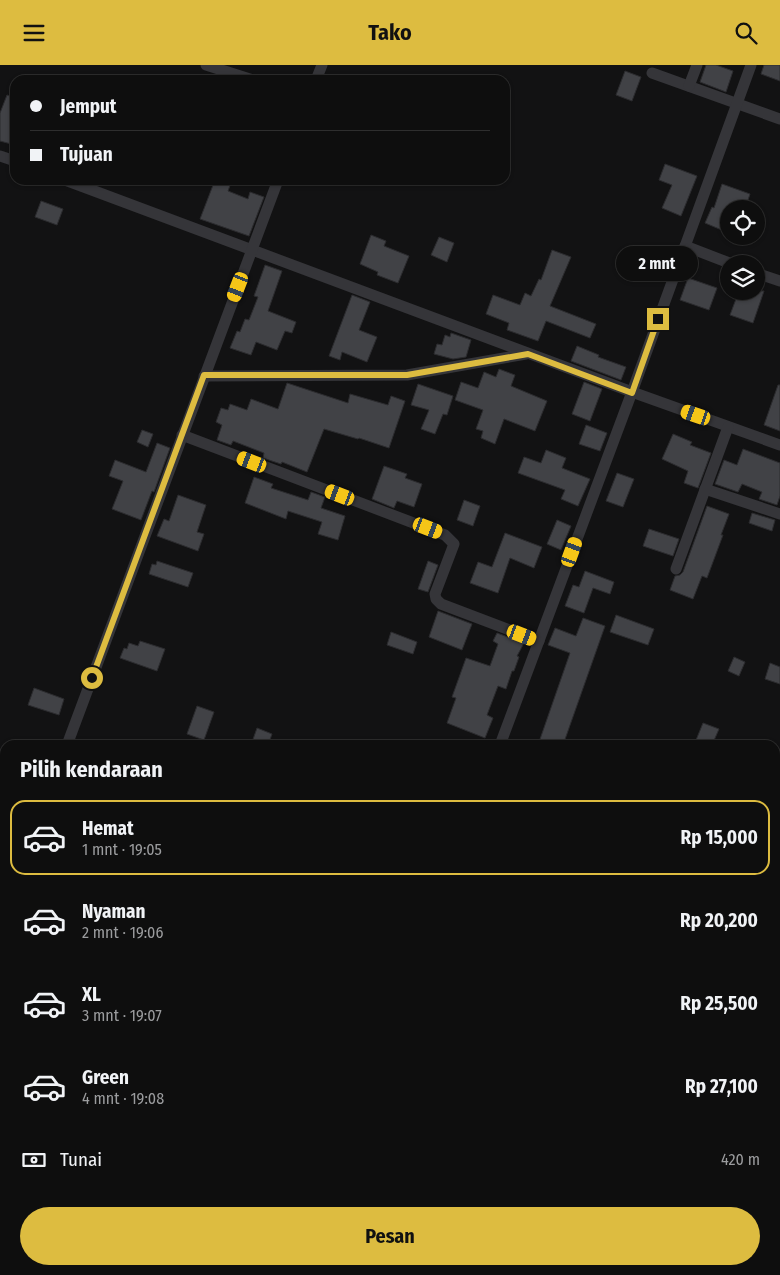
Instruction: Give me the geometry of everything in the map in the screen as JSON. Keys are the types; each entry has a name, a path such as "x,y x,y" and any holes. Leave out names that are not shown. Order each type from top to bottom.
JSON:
{"street":[{"path":"206,65 237,75"},
{"path":"689,86 697,65"},
{"path":"502,740 632,393 751,65"},
{"path":"652,73 780,119"},
{"path":"78,185 632,393 780,445"},
{"path":"69,740 276,185"},
{"path":"685,246 720,259"},
{"path":"765,276 780,281"},
{"path":"204,375 401,375 528,354"},
{"path":"676,569 728,427"},
{"path":"182,435 445,535 454,544 435,595 436,599 441,603 538,641"},
{"path":"705,489 780,514"}],"building":[{"path":"706,65 716,65 733,71 726,92 700,82"},
{"path":"764,65 780,65 780,81 761,74"},
{"path":"625,71 641,77 632,101 616,95"},
{"path":"7,95 10,96 10,144 0,141 0,113"},
{"path":"665,164 697,176 681,216 662,208 672,185 659,180"},
{"path":"722,184 750,194 748,200 720,200 720,229 705,223 712,207 714,208"},
{"path":"213,185 230,185 228,191 248,199 250,192 264,197 249,236 200,219"},
{"path":"41,201 63,209 57,225 35,217"},
{"path":"371,235 386,241 384,246 409,256 398,283 377,275 378,272 360,264"},
{"path":"439,237 454,243 447,262 431,255"},
{"path":"552,250 571,257 550,306 596,324 590,338 546,321 538,341 507,330 509,323 486,314 493,295 520,305 525,293 531,296 539,279 541,280"},
{"path":"265,265 282,271 268,311 296,322 292,333 285,331 277,350 256,342 251,355 230,348 237,331 240,332 245,319 249,320 258,297 254,296"},
{"path":"688,278 717,288 709,310 680,300"},
{"path":"352,295 370,302 359,330 377,337 367,362 342,352 340,360 329,356"},
{"path":"736,300 761,300 753,323 730,315"},
{"path":"451,333 471,340 466,357 453,359 434,354 437,344 442,345 445,335 450,337"},
{"path":"577,346 599,355 598,357 626,367 621,380 571,361"},
{"path":"499,369 515,375 511,386 547,401 535,431 504,419 495,444 481,438 483,431 476,429 483,410 455,400 461,382 478,388 484,372 496,377"},
{"path":"584,382 602,389 590,421 572,414"},
{"path":"287,383 348,403 350,394 388,405 391,396 405,401 389,448 324,429 307,472 282,462 281,464 263,458 264,453 233,441 231,445 217,440 222,425 216,422 221,408 228,410 230,404 247,410 251,399 278,409"},
{"path":"418,384 453,396 447,415 443,414 435,434 421,429 429,410 411,405"},
{"path":"778,385 780,385 780,431 764,425"},
{"path":"586,425 607,433 600,451 579,444"},
{"path":"142,430 153,434 148,447 137,442"},
{"path":"673,434 692,442 690,445 711,453 698,488 684,483 688,471 662,459"},
{"path":"157,443 170,448 154,492 152,491 141,520 112,509 123,481 109,476 115,460 146,472"},
{"path":"743,449 780,463 780,496 777,505 759,499 762,492 742,484 738,492 715,484 724,460 737,465"},
{"path":"546,450 566,458 562,468 590,479 578,506 561,499 565,490 518,473 524,457 541,463"},
{"path":"384,466 407,474 405,478 422,484 414,507 397,501 394,508 372,499"},
{"path":"617,473 634,479 623,507 606,501"},
{"path":"254,477 273,484 271,488 308,500 311,492 325,497 321,508 345,516 338,540 318,534 322,522 288,511 286,519 245,503"},
{"path":"178,495 206,505 197,532 204,534 198,551 157,536 164,519 169,521"},
{"path":"464,500 480,506 473,526 457,520"},
{"path":"707,506 729,514 707,578 702,576 693,599 670,590 675,576 683,572"},
{"path":"752,513 775,520 772,531 749,523"},
{"path":"557,520 571,526 561,550 547,544"},
{"path":"649,529 679,539 673,556 643,546"},
{"path":"505,533 542,547 534,568 510,558 498,593 470,583 478,562 492,567"},
{"path":"157,561 193,573 188,587 149,574 152,564 156,565"},
{"path":"428,561 438,565 428,592 418,589"},
{"path":"585,571 614,582 610,594 593,588 584,613 565,606 573,585 579,587"},
{"path":"438,611 472,624 462,650 429,637"},
{"path":"616,615 654,629 648,645 610,632"},
{"path":"583,618 605,626 565,740 540,740 570,653 548,645 555,628 576,636"},
{"path":"391,632 417,642 413,654 387,645"},
{"path":"497,633 524,643 517,656 519,657 506,689 498,686 487,715 493,718 485,738 447,723 456,698 452,697 466,658 490,666 498,644 493,641"},
{"path":"140,641 165,649 157,671 120,658 124,648 127,649 129,643 138,646"},
{"path":"734,657 745,662 739,676 728,671"},
{"path":"770,663 780,667 780,684 765,679"},
{"path":"34,688 64,699 59,715 28,705"},
{"path":"197,706 214,712 204,740 187,734"},
{"path":"703,723 719,729 714,740 696,740"},
{"path":"257,728 272,734 270,740 253,740"}],"route":[{"path":"92,678 204,375 407,375 528,354 632,393 658,319"}]}
